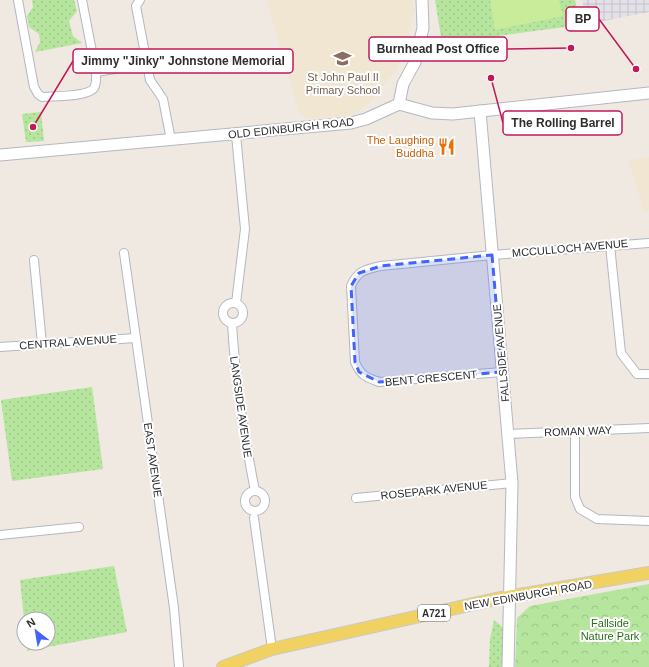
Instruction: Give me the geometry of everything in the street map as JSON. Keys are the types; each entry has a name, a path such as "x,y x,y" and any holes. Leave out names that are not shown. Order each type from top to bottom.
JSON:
{"main road":[{"path":"422,0 423,28 415,62 403,84 399,104 432,113 453,114 649,93"},
{"name":"OLD EDINBURGH ROAD","path":"0,155 236,135 351,123 366,119 399,104"},
{"name":"FALLSIDE AVENUE","path":"480,110 512,483 508,667"},
{"name":"NEW EDINBURGH ROAD","path":"223,667 272,649 510,596 649,573"}],"street":[{"path":"18,0 34,87 38,94 42,97 88,94 94,88 96,82 96,72 82,0"},
{"path":"140,0 136,6 146,64 150,80 163,99 171,140"},
{"path":"96,72 146,64"},
{"path":"236,135 246,229 236,303"},
{"name":"MCCULLOCH AVENUE","path":"492,255 649,243"},
{"path":"610,245 621,353 637,374 649,374"},
{"name":"EAST AVENUE","path":"124,253 174,608 179,667"},
{"name":"BENT CRESCENT","path":"492,255 381,266 365,269 359,273 351,286 356,362 359,372 367,378 379,382 502,372"},
{"path":"34,260 42,344"},
{"path":"230,303 236,303 240,306 243,313 237,322 232,323 227,321 223,311 225,306 230,303"},
{"name":"LANGSIDE AVENUE","path":"232,323 233,352 255,491"},
{"name":"CENTRAL AVENUE","path":"0,347 136,338"},
{"name":"ROMAN WAY","path":"508,434 649,428"},
{"path":"575,431 574,497 580,509 597,519 649,521"},
{"name":"ROSEPARK AVENUE","path":"356,498 512,483"},
{"path":"254,518 272,649"},
{"path":"0,535 79,527"}],"highlighted area":[{"path":"492,255 502,372 379,382 359,372 355,362 351,286 359,273 381,266"}],"shaded area":[{"name":"St John Paul II Primary School","path":"267,0 413,0 414,10 405,49 397,69 366,106 350,116 306,119 304,115 299,113"},
{"path":"582,0 649,0 649,12 588,24"},
{"path":"649,157 649,210 644,211 629,160"}],"green space":[{"path":"32,0 74,0 77,11 69,21 73,36 82,43 35,52 40,42 39,34 29,27 27,16 33,7"},
{"path":"435,0 575,0 581,25 442,43"},
{"path":"490,0 559,0 563,16 495,30"},
{"path":"41,112 44,141 26,142 22,114"},
{"path":"92,387 103,469 12,481 1,400"},
{"path":"114,566 127,632 56,645 56,611 23,611 20,580"},
{"name":"Fallside Nature Park","path":"649,584 649,667 515,667 517,618 530,606"},
{"path":"494,620 505,629 503,667 489,667 490,639"}],"place":[{"name":"Burnhead Post Office","path":"571,48"},
{"name":"St John Paul II Primary School","path":"343,59"},
{"name":"BP","path":"636,69"},
{"name":"The Rolling Barrel","path":"491,78"},
{"name":"Jimmy \"Jinky\" Johnstone Memorial","path":"33,127"},
{"name":"The Laughing Buddha","path":"447,146"}]}
